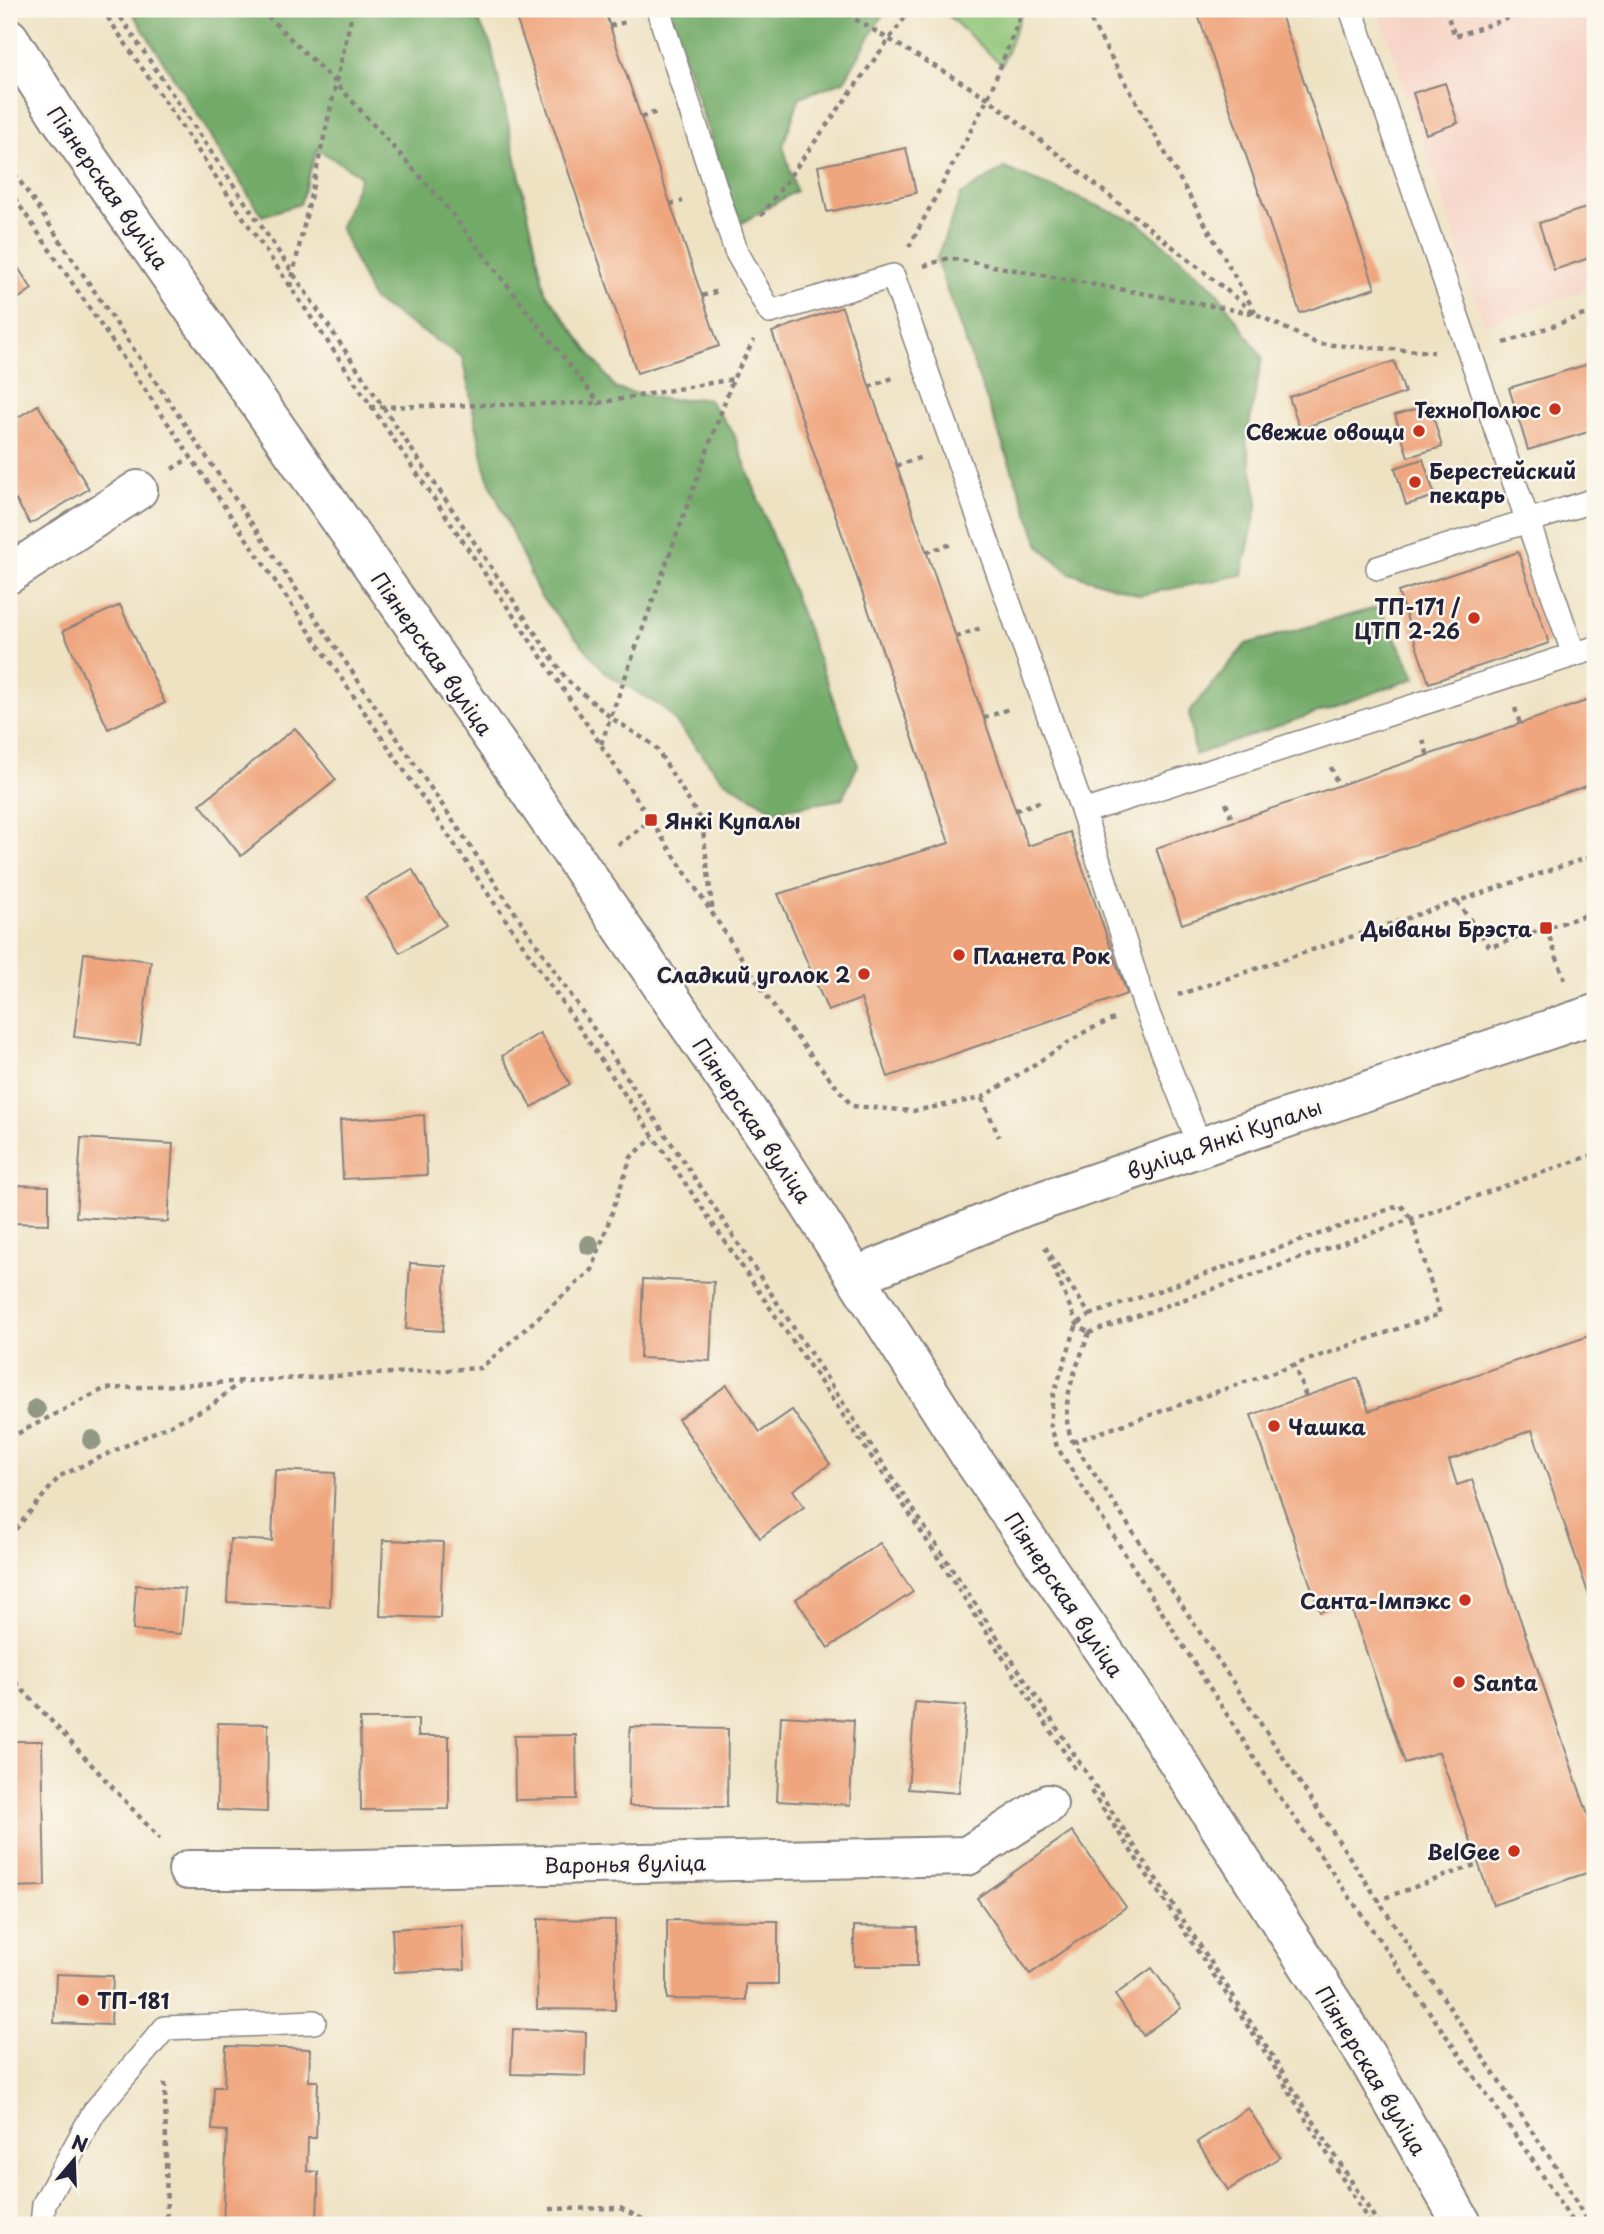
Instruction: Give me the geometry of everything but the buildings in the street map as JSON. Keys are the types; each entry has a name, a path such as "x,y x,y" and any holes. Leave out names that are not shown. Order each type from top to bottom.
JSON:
{"main road":[{"name":"Піянерская вуліца","path":"9,38 61,118 503,753 858,1276 969,1454 1153,1723 1360,2046 1463,2225"},
{"path":"9,574 138,490"},
{"name":"вуліца Янкі Купалы","path":"858,1276 1026,1206 1587,1017"},
{"name":"Варонья вуліца","path":"188,1870 313,1870 967,1856 1048,1804"}],"lane":[{"path":"658,9 736,251 770,312 894,276 1083,812 1145,1006 1200,1146"},
{"path":"1083,812 1584,651 1528,522 1351,9"},
{"path":"1378,568 1595,500"},
{"path":"42,2225 44,2204 93,2112 165,2028 314,2022"}],"path":[{"path":"102,9 601,745 782,1019 852,1106 913,1111 982,1098 1088,1030 1145,1006 1595,855"},
{"path":"115,9 567,680 610,717 655,746 702,822 714,915"},
{"path":"260,9 336,83 441,200 598,403"},
{"path":"290,288 353,9"},
{"path":"838,9 988,98 1256,314 1318,344 1470,354 1595,311"},
{"path":"736,251 911,9"},
{"path":"894,276 988,98 1023,9"},
{"path":"1084,9 1256,314"},
{"path":"1445,9 1455,36 1536,9"},
{"path":"9,165 715,1208 1268,2049 1379,2225"},
{"path":"9,190 884,1476 1265,2052 1371,2225"},
{"path":"894,276 949,258 1256,314"},
{"path":"601,745 733,379 770,312"},
{"path":"370,407 598,403 733,379"},
{"path":"1457,902 1490,947 1595,912"},
{"path":"1546,928 1587,1017"},
{"path":"982,1098 999,1137"},
{"path":"9,1438 104,1390 481,1368 592,1270 631,1157 653,1138"},
{"path":"1089,1333 1595,1154"},
{"path":"1073,1442 1293,1363 1440,1314 1412,1220 1401,1205 1090,1315 1077,1324 1051,1409 1050,1423 1057,1447 1271,1784 1538,2168 1574,2225"},
{"path":"1089,1333 1077,1324 1045,1247 1090,1315"},
{"path":"1089,1333 1066,1409 1065,1422 1073,1442 1376,1901 1560,2173 1589,2225"},
{"path":"1293,1363 1306,1396"},
{"path":"9,1536 60,1476 211,1406 239,1382"},
{"path":"9,1675 188,1870"},
{"path":"1376,1901 1478,1864"},
{"path":"165,2028 167,2225"},
{"path":"550,2209 621,2208 655,2225"}],"shaded area":[{"path":"1378,9 1595,9 1595,287 1484,325"}],"green space":[{"path":"130,9 472,9 491,45 545,291 616,389 668,400 707,398 733,432 858,765 842,799 775,811 722,779 665,709 608,675 540,596 487,476 462,357 372,299 340,227 361,176 317,149 300,204 262,216"},
{"path":"669,9 886,9 844,81 800,97 783,145 796,191 738,225"},
{"path":"941,9 1023,9 1002,65"},
{"path":"1004,168 1138,222 1215,289 1262,357 1246,441 1258,502 1242,575 1140,595 1070,573 1040,547 936,260 961,195"},
{"path":"1379,607 1416,678 1195,755 1189,712 1246,644"}],"place":[{"name":"ТехноПолюс","path":"1555,409"},
{"name":"Свежие овощи","path":"1419,431"},
{"name":"Берестейский пекарь","path":"1415,482"},
{"name":"ТП-171 / ЦТП 2-26","path":"1474,618"},
{"name":"Янкі Купалы","path":"651,820"},
{"name":"Дываны Брэста","path":"1546,928"},
{"name":"Планета Рок","path":"959,955"},
{"name":"Сладкий уголок 2","path":"864,974"},
{"name":"Чашка","path":"1274,1426"},
{"name":"Санта-Імпэкс","path":"1465,1600"},
{"name":"Santa","path":"1459,1682"},
{"name":"BelGee","path":"1514,1851"},
{"name":"ТП-181","path":"83,2000"}]}
